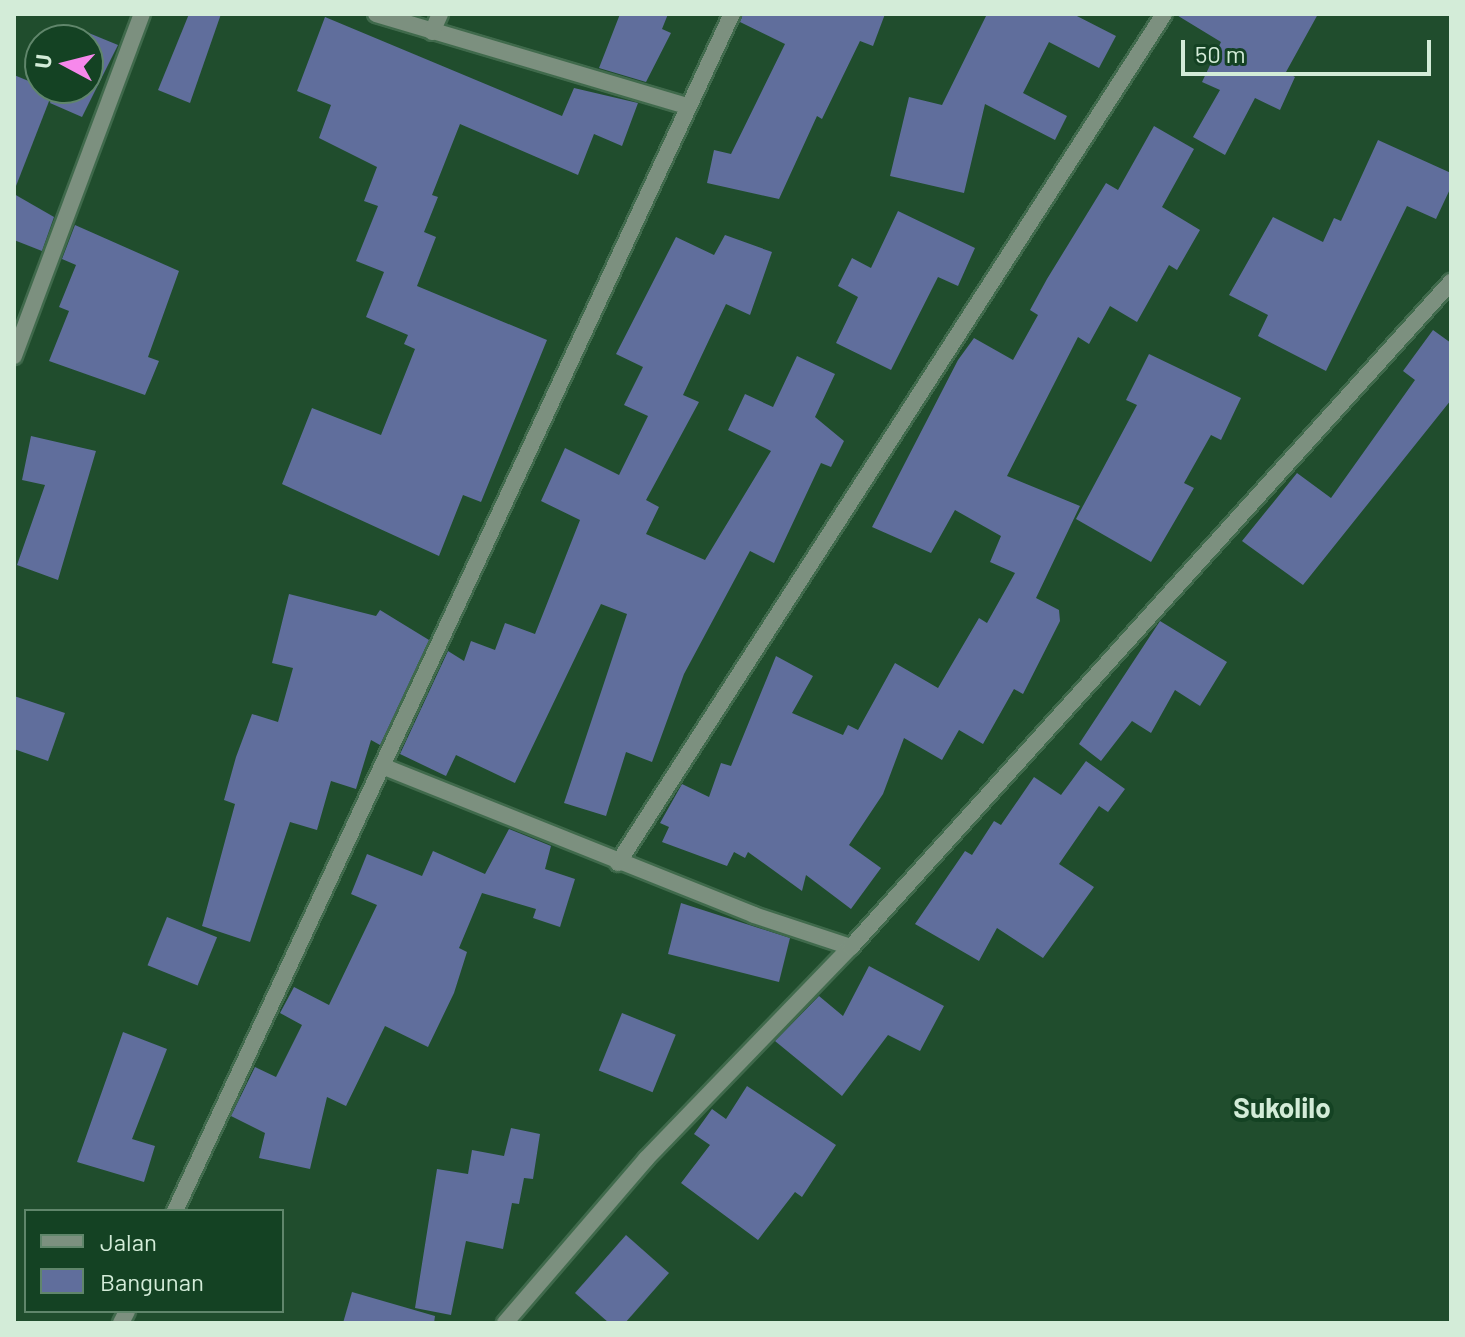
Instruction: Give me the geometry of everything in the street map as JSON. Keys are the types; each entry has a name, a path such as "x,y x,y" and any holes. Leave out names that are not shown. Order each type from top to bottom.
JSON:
{"street":[{"path":"14,356 142,14"},
{"path":"376,14 687,106"},
{"path":"432,32 440,14"},
{"path":"176,1209 387,768 687,106 732,14"},
{"path":"618,863 1164,14"},
{"path":"505,1323 646,1159 851,947 1451,282"},
{"path":"387,768 457,790 618,863 851,947"}],"building":[{"path":"189,14 221,14 190,103 158,90"},
{"path":"620,14 668,14 662,29 671,33 646,82 599,68"},
{"path":"743,14 885,14 873,46 860,41 822,119 817,116 779,199 707,183 714,150 731,154 785,44 740,22"},
{"path":"987,14 1073,14 1116,36 1099,68 1049,42 1023,93 1067,116 1055,140 985,104 964,193 890,176 909,97 942,105"},
{"path":"1175,14 1318,14 1286,72 1295,77 1280,110 1255,98 1225,155 1193,137 1220,90 1202,82 1221,42"},
{"path":"325,17 562,116 574,88 638,103 622,146 594,134 578,175 460,124 432,195 438,197 424,232 436,237 417,286 547,340 481,502 463,495 439,556 282,484 312,408 381,435 415,349 404,344 408,335 366,317 384,272 356,261 378,206 364,201 377,167 319,138 331,105 297,91"},
{"path":"104,39 118,45 104,73"},
{"path":"14,75 24,79 24,104 48,104 14,186"},
{"path":"52,104 88,104 82,117"},
{"path":"1154,126 1194,149 1162,207 1200,230 1177,270 1169,265 1137,322 1110,306 1089,344 1078,337 1007,476 1080,506 1036,598 1059,610 1060,621 1023,694 1014,689 983,744 959,730 942,760 904,738 883,794 849,845 881,868 851,909 806,875 802,891 748,852 745,858 734,852 727,866 662,842 669,827 660,823 682,784 709,797 721,763 731,766 776,656 813,676 792,713 843,735 848,725 858,730 895,663 938,688 979,618 987,623 1015,573 990,562 1001,536 955,510 931,553 872,527 958,360 974,338 1013,360 1038,315 1030,310 1047,279 1106,183 1118,190"},
{"path":"1378,140 1451,173 1451,187 1436,219 1407,206 1326,371 1258,336 1268,315 1229,295 1273,217 1323,242 1334,218 1341,221"},
{"path":"14,194 54,217 42,251 14,240"},
{"path":"898,211 975,248 958,286 938,277 891,370 836,343 858,297 838,286 852,258 871,268"},
{"path":"75,225 179,271 148,357 159,361 145,395 49,361 69,311 59,307 76,265 62,259"},
{"path":"725,235 772,252 750,315 726,304 683,395 699,402 646,500 659,507 646,534 705,560 771,451 728,430 745,394 773,407 797,356 835,374 815,417 844,441 831,467 821,463 774,563 750,551 684,674 652,762 626,752 606,816 564,803 627,614 601,604 515,783 456,755 446,776 400,754 448,651 464,661 471,641 495,650 505,623 535,634 580,520 541,501 565,448 619,475 648,416 624,405 643,367 616,354 676,237 714,255"},
{"path":"1433,330 1451,343 1451,400 1303,585 1242,541 1297,473 1331,498 1415,380 1403,371"},
{"path":"1149,354 1241,398 1221,440 1211,435 1184,483 1194,488 1151,562 1076,519 1137,405 1126,400"},
{"path":"31,436 96,451 58,580 17,565 45,485 22,480"},
{"path":"289,594 376,616 380,610 429,640 380,745 371,740 356,789 331,781 317,830 290,822 250,942 202,926 235,804 224,800 236,757 252,714 278,722 293,668 272,663"},
{"path":"1160,621 1227,662 1200,706 1175,690 1151,733 1132,721 1101,761 1079,744"},
{"path":"14,696 65,713 48,761 14,749"},
{"path":"1086,761 1125,789 1108,812 1099,806 1059,864 1094,887 1043,958 997,928 979,961 915,924 965,851 972,855 994,821 1001,825 1034,777 1061,795"},
{"path":"509,829 551,846 545,869 575,879 560,927 533,918 536,909 482,893 459,948 467,952 454,993 428,1047 385,1026 346,1106 327,1097 310,1169 259,1158 265,1133 231,1116 255,1067 276,1077 302,1025 280,1013 294,987 329,1005 377,905 351,894 367,854 422,876 433,851 485,874"},
{"path":"681,903 790,938 779,982 668,954"},
{"path":"167,917 217,937 198,985 148,965"},
{"path":"869,966 944,1006 920,1051 888,1035 842,1096 775,1041 819,996 843,1016"},
{"path":"622,1013 676,1035 653,1092 599,1070"},
{"path":"123,1032 167,1049 132,1139 155,1146 144,1182 77,1162"},
{"path":"747,1086 836,1145 802,1197 795,1192 758,1240 681,1183 710,1145 694,1134 712,1109 726,1119"},
{"path":"511,1128 540,1134 533,1179 524,1178 519,1204 512,1203 503,1249 466,1241 451,1315 415,1308 437,1169 468,1174 472,1150 504,1156"},
{"path":"626,1235 669,1273 625,1323 609,1323 575,1293"},
{"path":"352,1292 435,1316 434,1323 343,1323"}],"district":[{"name":"Sukolilo","path":"1282,1107"}]}
